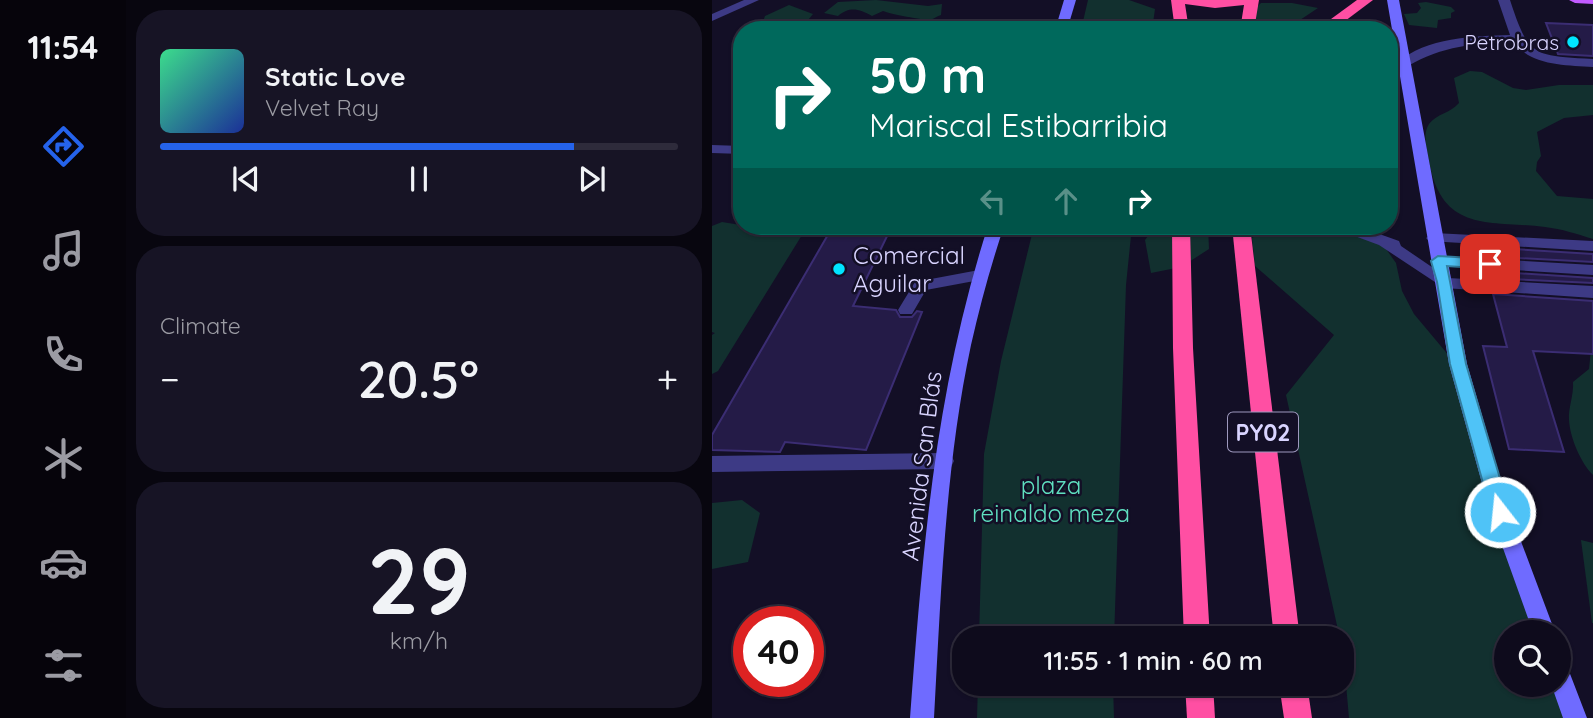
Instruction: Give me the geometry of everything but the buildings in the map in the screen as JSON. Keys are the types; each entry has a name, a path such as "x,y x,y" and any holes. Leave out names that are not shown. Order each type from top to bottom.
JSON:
{"highway":[{"path":"1178,0 1181,21"},
{"path":"1186,0 1215,4 1252,0 1248,21"},
{"path":"1336,21 1366,0"},
{"path":"1181,235 1183,348 1196,626"},
{"name":"PY02","path":"1242,235 1286,626"},
{"path":"1200,696 1201,718"},
{"path":"1295,696 1298,718"}],"main road":[{"path":"1575,0 1593,1"}],"street":[{"path":"712,18 753,0"},
{"path":"1064,21 1070,0"},
{"path":"1393,0 1397,21"},
{"path":"1504,0 1523,46 1535,53 1593,63"},
{"path":"1398,29 1458,364 1500,512 1540,620"},
{"path":"1404,63 1420,53 1447,43 1518,38"},
{"path":"712,149 733,150"},
{"name":"Avenida San Blás","path":"922,718 932,561 951,399 979,275 993,235"},
{"path":"1368,235 1438,261 1593,270"},
{"path":"1434,238 1593,246"},
{"path":"1384,241 1445,282 1593,292"},
{"path":"906,310 921,286 979,275"},
{"path":"712,464 839,455 944,461"},
{"path":"1567,697 1575,718"}],"green space":[{"path":"876,0 928,6 942,4 941,15 930,20 883,11 872,16 855,10 838,16 824,13 838,2"},
{"path":"1088,0 1129,0 1155,9 1153,21 1083,21"},
{"path":"1261,3 1292,3 1318,8 1298,21 1248,21"},
{"path":"1418,3 1451,7 1455,11 1451,13 1451,18 1438,20 1437,28 1409,25 1404,14 1417,13 1421,8"},
{"path":"789,5 813,14 807,21 763,21 765,16"},
{"path":"1470,71 1482,72 1513,88 1526,90 1559,85 1593,85 1593,115 1564,118 1537,132 1541,156 1536,171 1557,196 1593,199 1593,239 1551,228 1471,219 1457,212 1445,201 1435,185 1425,137 1432,121 1459,103 1454,78"},
{"path":"722,222 733,224 733,235 802,235 718,371 712,374 712,335 715,333 712,332 712,226"},
{"name":"plaza reinaldo meza","path":"1032,235 1131,235 1126,285 1114,626 979,626 984,454 1001,361"},
{"path":"1149,235 1208,235 1209,249 1181,267 1151,273 1145,240"},
{"path":"1256,235 1371,235 1379,239 1396,263 1402,291 1414,314 1450,357 1540,620 1494,620 1494,697 1562,697 1568,718 1349,718 1347,696 1354,696 1354,626 1337,626 1286,395 1334,335 1255,266 1252,238"},
{"path":"1593,331 1593,475 1577,450 1571,434 1569,415 1573,382 1589,369"},
{"path":"742,500 760,513 748,562 712,569 712,503"},
{"path":"1581,540 1593,543 1593,623 1592,623"},
{"path":"978,696 1113,696 1114,718 977,718"}],"place":[{"name":"Petrobras","path":"1573,42"},
{"name":"Comercial Aguilar","path":"839,269"}],"route":[{"path":"1490,264 1438,261 1445,282 1458,364 1500,512"}]}
